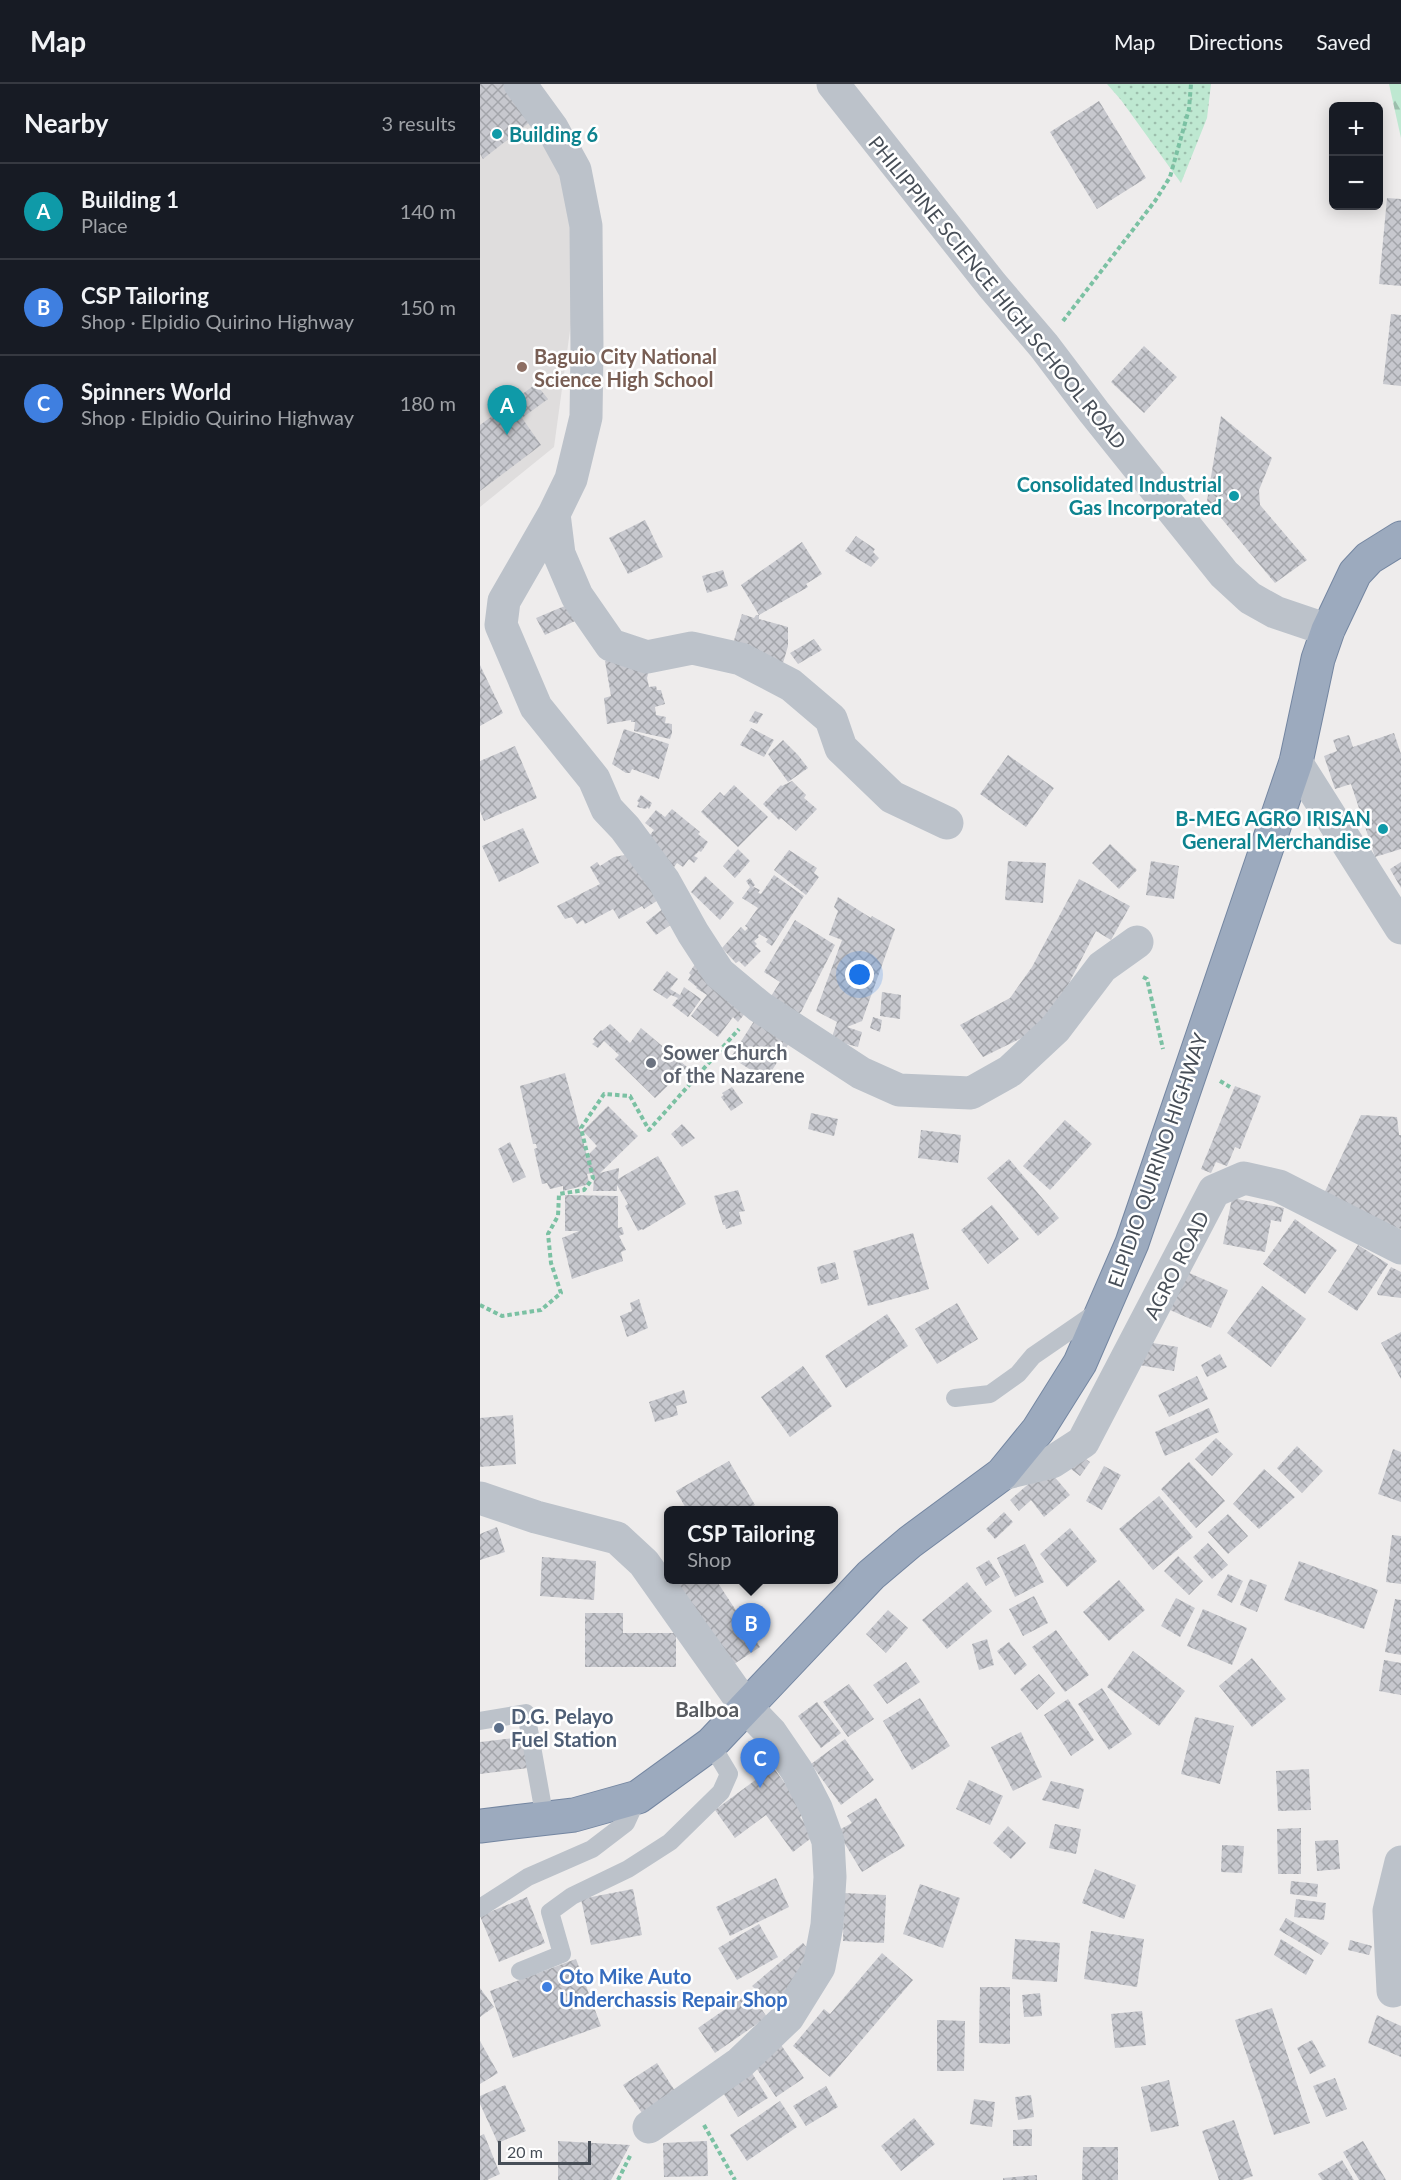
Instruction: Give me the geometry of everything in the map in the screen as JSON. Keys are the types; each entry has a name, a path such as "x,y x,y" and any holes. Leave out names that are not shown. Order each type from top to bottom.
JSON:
{"highway":[{"name":"ELPIDIO QUIRINO HIGHWAY","path":"480,1826 574,1815 638,1797 711,1744 871,1575 910,1542 1002,1474 1038,1430 1080,1363 1132,1243 1296,762 1318,659 1328,630 1355,573 1369,558 1401,538"}],"street":[{"path":"520,84 552,128 575,170 586,226 588,350 586,417 571,479 554,514 504,601 501,625 536,707 594,779 607,809 625,828 664,881 719,973 760,1007 861,1073 899,1090 971,1093 1010,1071 1055,1029 1102,967 1137,942"},
{"name":"PHILIPPINE SCIENCE HIGH SCHOOL ROAD","path":"833,84 1224,574 1250,598 1275,612 1328,630"},
{"path":"554,514 559,554 578,596 611,645 647,657 692,648 741,659 791,685 831,719 841,748 891,797 947,823"},
{"path":"1296,762 1401,928"},
{"name":"AGRO ROAD","path":"1002,1474 1052,1462 1083,1442 1214,1191 1244,1178 1279,1186 1401,1248"},
{"path":"480,1498 536,1517 617,1538 644,1563 746,1707 771,1733 791,1762 816,1808 828,1841 830,1877 827,1925 819,1967 789,2017 740,2063 688,2099 641,2138"},
{"path":"1394,1991 1389,1911 1401,1862"}],"lane":[{"path":"956,1398 990,1394 1018,1374 1033,1356 1104,1308"},
{"path":"480,1721 526,1713 545,1819"},
{"path":"520,1971 562,1954 550,1912 572,1896 628,1869 669,1842 721,1792 729,1774 711,1744"},
{"path":"480,1908 528,1877 592,1849 626,1823 638,1797"}],"path":[{"path":"1044,346 1155,201 1170,177 1189,109 1191,84"},
{"path":"1137,942 1129,969 1147,979 1163,1050"},
{"path":"480,1305 502,1316 541,1310 561,1293 551,1263 548,1234 558,1216 559,1194 584,1190 593,1178 581,1128 604,1094 630,1096 649,1130 760,1007"},
{"path":"688,2099 735,2180"},
{"path":"618,2180 641,2138"}],"shaded area":[{"name":"Baguio City National Science High School","path":"480,84 518,84 572,197 576,287 554,447 480,507"}],"green space":[{"path":"1107,84 1211,84 1207,118 1181,183 1121,100"},
{"path":"1389,84 1401,84 1401,138"}],"building":[{"name":"Building 6","path":"480,84 518,84 540,114 483,159 480,154"},
{"path":"1099,101 1146,178 1097,209 1050,132"},
{"path":"1387,198 1401,199 1401,286 1379,284"},
{"path":"1391,314 1401,315 1401,386 1383,384"},
{"path":"1144,346 1177,377 1144,413 1111,382"},
{"path":"536,384 548,399 522,418 541,445 480,491 480,425"},
{"name":"Consolidated Industrial Gas Incorporated","path":"1221,416 1272,458 1259,490 1260,505 1307,560 1275,583 1207,501"},
{"path":"645,520 663,557 628,574 609,538"},
{"path":"856,536 875,549 873,552 879,558 871,567 845,551"},
{"path":"802,542 822,574 806,584 808,587 759,615 741,585"},
{"path":"723,570 728,586 707,593 702,576"},
{"path":"579,600 588,615 545,635 536,618"},
{"path":"742,614 754,618 759,615 759,619 788,627 788,646 783,663 732,647"},
{"path":"814,639 822,650 798,664 790,653"},
{"path":"634,656 650,666 647,678 649,687 656,686 657,690 661,690 665,704 655,707 656,715 666,717 665,723 672,724 670,739 634,731 635,722 631,720 607,724 604,698 611,696 605,661"},
{"path":"480,665 503,713 480,726"},
{"path":"755,711 763,714 757,724 749,721"},
{"path":"751,728 774,740 764,757 740,745"},
{"path":"624,729 669,744 659,779 632,769 630,773 626,773 612,764"},
{"path":"1394,733 1401,754 1401,849 1375,857 1351,784 1335,789 1324,756 1337,751 1333,740 1349,735 1353,747"},
{"path":"783,740 808,768 788,782 768,754"},
{"path":"515,746 537,798 484,821 480,811 480,761"},
{"path":"1008,755 1054,788 1026,827 980,794"},
{"path":"792,781 806,795 804,798 817,809 796,831 781,818 779,820 763,804 781,785"},
{"path":"734,785 768,817 738,847 701,812 720,792 724,796"},
{"path":"641,795 652,803 649,809 637,807 639,802 637,801"},
{"path":"672,809 700,832 698,834 708,842 701,852 699,851 694,856 698,858 694,863 689,859 683,867 677,863 674,867 644,842 654,830 645,823 656,810 665,817"},
{"path":"523,828 539,863 499,882 482,846"},
{"path":"1110,844 1137,870 1119,889 1092,863"},
{"path":"738,849 750,861 735,878 723,866"},
{"path":"789,850 817,868 814,873 819,877 806,895 774,870"},
{"path":"630,854 660,899 644,909 642,906 619,919 613,909 585,924 583,920 577,924 572,917 565,919 557,906 600,884 590,867 597,862 600,866 614,857"},
{"path":"1008,861 1046,863 1043,903 1005,900"},
{"path":"1151,861 1179,866 1174,899 1146,895"},
{"path":"1401,862 1401,888 1390,869"},
{"path":"774,875 804,896 772,946 766,942 768,939 759,934 754,941 757,944 755,946 761,951 745,967 739,961 736,963 722,948 741,927 745,931 748,928 745,926 758,908 742,898 750,887 746,881 750,878 755,885 752,888 760,890 758,893 761,894"},
{"path":"705,876 734,903 720,920 691,892"},
{"path":"1079,879 1130,906 1111,940 1096,931 1068,985 1036,1031 983,1057 960,1025 1010,998 1032,967"},
{"path":"838,897 871,918 872,916 895,929 862,1021 847,1027 862,1032 858,1047 831,1040 837,1022 816,1011 842,940 829,935 838,911 834,907"},
{"path":"664,908 672,924 656,935 646,922"},
{"path":"795,920 835,945 801,1012 791,1018 768,1001 780,982 764,972"},
{"path":"698,960 747,1011 738,1022 733,1017 718,1037 691,1016 707,995 688,980 691,975 689,973"},
{"path":"667,971 678,979 670,989 680,995 684,987 701,999 688,1017 672,1005 678,998 671,995 667,999 653,990"},
{"path":"882,992 901,995 900,1019 880,1016"},
{"path":"873,1017 882,1020 880,1032 870,1028"},
{"path":"756,1018 791,1040 766,1080 731,1057"},
{"name":"Sower Church of the Nazarene","path":"610,1024 630,1043 641,1028 687,1067 655,1098 615,1059 619,1055 604,1041 598,1048 592,1044 595,1042 593,1039 601,1030"},
{"path":"565,1073 587,1156 597,1146 583,1131 608,1106 638,1136 600,1173 619,1168 618,1179 658,1156 686,1204 638,1231 625,1206 628,1204 617,1185 617,1191 593,1191 592,1173 587,1174 589,1182 586,1185 563,1191 563,1186 550,1189 547,1183 542,1184 534,1149 537,1148 536,1144 533,1144 520,1086"},
{"path":"1235,1086 1261,1096 1240,1149 1235,1147 1227,1166 1216,1162 1211,1173 1201,1169"},
{"path":"732,1087 743,1103 731,1111 721,1097 724,1095 722,1093"},
{"path":"811,1113 838,1119 834,1136 808,1129"},
{"path":"1361,1115 1397,1117 1399,1135 1401,1135 1401,1229 1354,1216 1320,1202"},
{"path":"1065,1120 1092,1144 1050,1190 1023,1166"},
{"path":"682,1124 695,1138 682,1147 671,1134"},
{"path":"921,1130 961,1135 958,1163 918,1158"},
{"path":"510,1142 526,1177 513,1183 498,1149"},
{"path":"1009,1159 1059,1218 1038,1236 987,1178"},
{"path":"738,1190 745,1211 739,1212 742,1224 726,1229 714,1196"},
{"path":"565,1195 618,1196 618,1228 622,1227 624,1234 619,1236 626,1250 621,1252 623,1261 572,1279 562,1238 579,1231 565,1231"},
{"path":"1232,1198 1284,1208 1281,1222 1271,1220 1265,1252 1223,1244"},
{"path":"992,1205 1019,1239 988,1264 961,1230"},
{"path":"1295,1219 1337,1250 1305,1294 1263,1264"},
{"path":"913,1233 929,1289 868,1306 853,1251"},
{"path":"1358,1245 1388,1264 1357,1311 1328,1292"},
{"path":"835,1262 839,1279 821,1284 817,1267"},
{"path":"1391,1267 1401,1272 1401,1298 1378,1295 1377,1292"},
{"path":"1187,1272 1228,1290 1211,1328 1170,1310"},
{"path":"1262,1286 1306,1319 1271,1367 1227,1333"},
{"path":"639,1299 648,1328 627,1337 620,1316 632,1311 630,1303"},
{"path":"957,1303 978,1339 937,1364 915,1329"},
{"path":"887,1314 908,1346 846,1388 825,1356"},
{"path":"1401,1332 1401,1379 1381,1343"},
{"path":"1146,1342 1178,1347 1174,1371 1139,1365"},
{"path":"1220,1354 1227,1367 1207,1377 1201,1365"},
{"path":"803,1366 832,1406 790,1437 761,1397"},
{"path":"1197,1376 1208,1399 1169,1417 1158,1395"},
{"path":"684,1390 687,1403 676,1406 678,1415 655,1422 649,1402"},
{"path":"1209,1408 1219,1432 1165,1456 1155,1432"},
{"path":"513,1415 516,1464 480,1467 480,1418"},
{"path":"1216,1438 1233,1454 1212,1476 1195,1459"},
{"path":"1297,1446 1323,1471 1302,1493 1277,1468"},
{"path":"1393,1449 1401,1452 1401,1502 1378,1494"},
{"path":"1075,1451 1090,1462 1080,1476 1066,1465"},
{"path":"729,1461 755,1505 685,1506 676,1491"},
{"path":"1189,1462 1225,1501 1196,1528 1161,1489"},
{"path":"1104,1466 1121,1475 1102,1510 1086,1501"},
{"path":"1047,1468 1070,1495 1044,1517 1031,1500 1019,1511 1010,1500"},
{"path":"1264,1469 1295,1497 1259,1529 1233,1504"},
{"path":"1159,1496 1193,1537 1153,1570 1119,1529"},
{"path":"1004,1512 1013,1522 995,1539 986,1529"},
{"path":"1228,1514 1248,1536 1228,1554 1208,1532"},
{"path":"497,1527 505,1552 480,1560 480,1534"},
{"path":"1070,1528 1097,1561 1067,1587 1040,1554"},
{"path":"1392,1535 1401,1536 1401,1584 1386,1582"},
{"path":"1208,1543 1228,1565 1212,1579 1193,1557"},
{"path":"1025,1544 1044,1582 1015,1597 997,1558"},
{"path":"1178,1556 1203,1581 1189,1595 1164,1571"},
{"path":"542,1557 596,1561 594,1600 540,1596"},
{"path":"989,1560 1000,1577 986,1586 976,1568"},
{"path":"1299,1561 1378,1590 1364,1629 1284,1600"},
{"path":"1228,1574 1243,1581 1232,1603 1217,1595"},
{"path":"1250,1579 1267,1585 1257,1612 1240,1605"},
{"path":"1119,1580 1145,1610 1109,1641 1083,1612"},
{"path":"967,1582 992,1611 947,1649 922,1620"},
{"path":"676,1584 719,1584 760,1647 728,1668"},
{"path":"1034,1596 1048,1623 1023,1636 1009,1609"},
{"path":"1176,1598 1195,1608 1180,1637 1161,1626"},
{"path":"1395,1599 1401,1600 1401,1655 1385,1652"},
{"path":"1203,1609 1247,1628 1232,1665 1187,1646"},
{"path":"888,1610 908,1628 886,1653 866,1634"},
{"path":"585,1613 623,1613 623,1633 676,1633 676,1667 585,1667"},
{"path":"1056,1630 1089,1675 1065,1692 1032,1647"},
{"path":"987,1639 994,1665 979,1670 972,1644"},
{"path":"1009,1642 1027,1665 1015,1675 997,1651"},
{"path":"1133,1651 1185,1691 1159,1726 1107,1687"},
{"path":"1252,1658 1286,1699 1252,1727 1219,1686"},
{"path":"1384,1660 1401,1663 1401,1695 1379,1691"},
{"path":"906,1662 920,1682 887,1704 873,1685"},
{"path":"1039,1674 1055,1693 1037,1710 1020,1689"},
{"path":"849,1684 874,1719 848,1737 823,1702"},
{"path":"1102,1688 1132,1734 1109,1750 1078,1704"},
{"path":"920,1698 950,1746 912,1770 883,1721"},
{"path":"1068,1699 1094,1740 1071,1756 1044,1715"},
{"path":"817,1702 841,1733 821,1748 798,1716"},
{"path":"1195,1717 1234,1726 1220,1784 1181,1774"},
{"path":"1021,1732 1042,1777 1013,1791 991,1747"},
{"path":"523,1737 528,1768 480,1774 480,1742"},
{"path":"845,1739 874,1780 841,1805 811,1764"},
{"path":"762,1748 770,1758 755,1771 747,1760"},
{"path":"773,1767 806,1812 800,1817 814,1836 793,1852 766,1815 735,1838 715,1810"},
{"path":"1309,1769 1311,1810 1278,1811 1276,1771"},
{"path":"969,1780 1003,1796 990,1825 956,1809"},
{"path":"1051,1781 1084,1789 1079,1809 1042,1800"},
{"path":"876,1798 905,1846 862,1872 837,1831 852,1823 847,1816"},
{"path":"1055,1824 1081,1829 1076,1854 1049,1848"},
{"path":"1008,1826 1026,1843 1011,1859 993,1843"},
{"path":"1301,1828 1301,1874 1278,1874 1277,1829"},
{"path":"1338,1840 1340,1869 1317,1871 1315,1841"},
{"path":"1222,1845 1244,1846 1242,1873 1221,1872"},
{"path":"1095,1869 1136,1885 1124,1919 1082,1903"},
{"path":"776,1878 789,1907 730,1936 716,1907"},
{"path":"1291,1881 1318,1884 1317,1897 1290,1894"},
{"path":"920,1884 960,1898 943,1948 903,1934"},
{"path":"633,1889 642,1935 591,1945 581,1899"},
{"path":"844,1893 886,1895 884,1943 843,1941"},
{"path":"527,1897 545,1943 499,1962 480,1916"},
{"path":"1296,1899 1326,1903 1324,1920 1294,1917"},
{"path":"1286,1918 1329,1943 1321,1955 1279,1930"},
{"path":"759,1924 778,1957 737,1980 718,1948"},
{"path":"1091,1931 1144,1939 1137,1987 1084,1979"},
{"path":"1015,1939 1060,1943 1057,1982 1012,1979"},
{"path":"1281,1939 1314,1960 1306,1975 1274,1955"},
{"path":"1350,1940 1372,1946 1369,1955 1348,1950"},
{"path":"803,1943 813,1955 779,2012 752,1986"},
{"path":"882,1953 913,1980 830,2077 793,2046 824,2009 830,2014"},
{"path":"576,1959 601,2026 513,2058 490,1991"},
{"path":"980,1987 1010,1987 1010,2044 979,2043"},
{"path":"480,1988 494,2007 480,2017"},
{"path":"750,1992 767,2017 715,2053 698,2028"},
{"path":"1040,1993 1042,2016 1024,2017 1022,1995"},
{"path":"1272,2008 1310,2123 1274,2135 1235,2020"},
{"path":"1142,2011 1146,2045 1115,2048 1111,2014"},
{"path":"1377,2015 1401,2026 1401,2057 1368,2043"},
{"path":"937,2020 965,2021 964,2071 937,2071"},
{"path":"1312,2040 1326,2066 1310,2074 1297,2048"},
{"path":"480,2041 498,2073 480,2084"},
{"path":"779,2042 804,2078 776,2097 752,2062"},
{"path":"657,2063 677,2094 644,2116 623,2085"},
{"path":"748,2067 768,2098 738,2117 719,2086"},
{"path":"1335,2078 1347,2109 1326,2117 1313,2086"},
{"path":"1169,2080 1179,2126 1151,2132 1141,2087"},
{"path":"505,2085 526,2131 498,2143 480,2104 480,2096"},
{"path":"826,2086 838,2107 806,2126 793,2106"},
{"path":"1031,2095 1034,2117 1018,2120 1015,2097"},
{"path":"974,2099 995,2102 992,2127 970,2124"},
{"path":"780,2101 797,2127 747,2161 730,2135"},
{"path":"914,2118 935,2144 901,2171 881,2146"},
{"path":"1234,2120 1253,2176 1242,2180 1219,2180 1202,2131"},
{"path":"1032,2129 1032,2146 1013,2146 1013,2130"},
{"path":"484,2134 500,2174 487,2180 480,2180 480,2136"},
{"path":"558,2141 630,2145 611,2180 558,2180"},
{"path":"707,2141 708,2176 664,2177 663,2143"},
{"path":"1363,2141 1386,2180 1359,2180 1343,2152"},
{"path":"1083,2147 1118,2147 1118,2180 1082,2180"},
{"path":"1342,2160 1354,2180 1322,2180 1318,2174"},
{"path":"1037,2175 1037,2180 1003,2180 1003,2178"}],"place":[{"name":"Building 6","path":"497,134"},
{"name":"Baguio City National Science High School","path":"522,367"},
{"name":"Building 1","path":"507,435"},
{"name":"Consolidated Industrial Gas Incorporated","path":"1234,496"},
{"name":"B-MEG AGRO IRISAN General Merchandise","path":"1383,829"},
{"name":"Sower Church of the Nazarene","path":"651,1063"},
{"name":"CSP Tailoring","path":"751,1653"},
{"name":"D.G. Pelayo Fuel Station","path":"499,1728"},
{"name":"Spinners World","path":"760,1788"},
{"name":"Oto Mike Auto Underchassis Repair Shop","path":"547,1987"}],"district":[{"name":"Balboa","path":"707,1708"}]}
